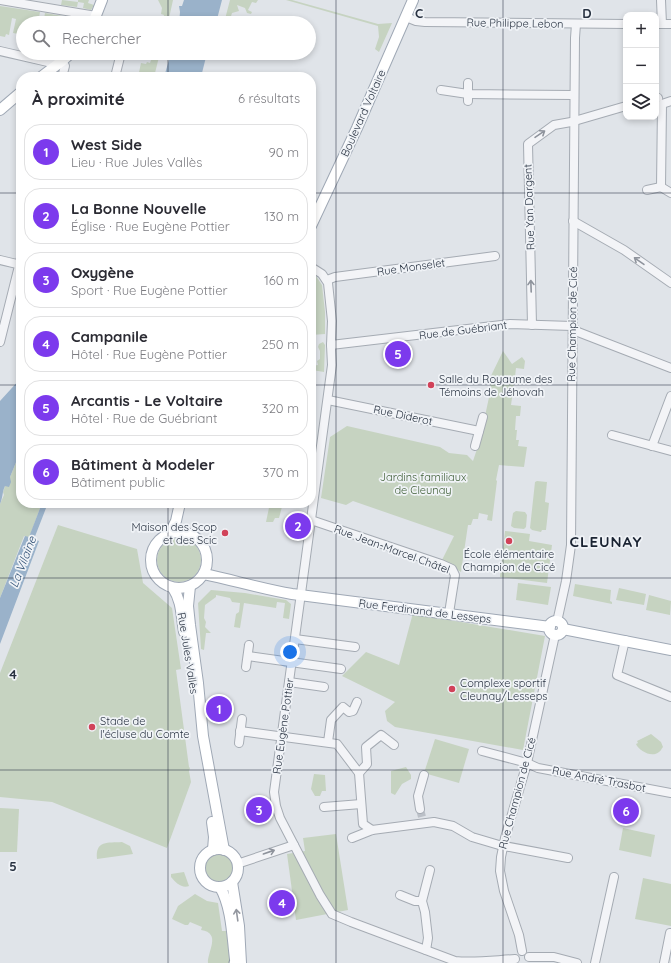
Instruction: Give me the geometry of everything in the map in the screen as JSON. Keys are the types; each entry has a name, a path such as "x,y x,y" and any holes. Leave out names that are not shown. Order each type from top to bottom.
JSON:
{"main road":[{"path":"96,16 102,0"},
{"name":"Boulevard Voltaire","path":"316,215 354,134 413,0"},
{"path":"44,72 59,60"},
{"path":"46,72 59,60"},
{"path":"0,110 16,96"},
{"path":"170,533 176,520 179,508"},
{"path":"182,531 185,508"},
{"path":"182,531 195,536 203,544 208,555 205,570 199,581 184,588 173,588 167,586 158,578 154,573 151,562 153,550 161,538 170,533 182,531"},
{"name":"Rue Ferdinand de Lesseps","path":"205,570 249,586 300,595 556,628 671,650"},
{"name":"Rue Jules Vallès","path":"190,586 188,606 198,682 201,720 209,774 214,792 224,850"},
{"name":"Rue Jules Vallès","path":"173,588 180,603 192,683 201,720"},
{"name":"Rue Jules Vallès","path":"209,774 208,795 214,837 213,850"},
{"path":"213,850 224,850 233,856 237,864 236,876 232,882 226,886 215,887 208,884 203,878 200,871 201,862 204,857 213,850"},
{"path":"232,882 239,926 237,963"},
{"path":"220,887 226,900 229,912 237,963"}],"street":[{"path":"0,0 76,16"},
{"path":"661,0 663,24"},
{"name":"Rue Philippe Lebon","path":"406,17 424,22 623,24"},
{"name":"Rue Champion de Cicé","path":"522,951 519,935 504,891 500,872 503,846 527,763 566,581 571,545 574,94 576,24"},
{"path":"0,51 16,53"},
{"path":"61,60 65,66 63,72"},
{"path":"116,72 120,60"},
{"path":"468,83 468,98"},
{"path":"441,90 468,98 574,94"},
{"path":"661,187 662,104 671,101"},
{"path":"574,120 623,107"},
{"name":"Rue Yan Dargent","path":"532,324 527,145 530,141 554,125 574,120"},
{"path":"647,190 661,187 671,193"},
{"path":"573,221 624,250 671,283"},
{"name":"Rue Monselet","path":"327,280 335,277 494,256"},
{"path":"0,260 16,262"},
{"path":"316,270 327,280"},
{"path":"0,342 16,279"},
{"name":"Rue Eugène Pottier","path":"316,490 332,365 332,321 327,280"},
{"name":"Rue de Guébriant","path":"331,345 510,324 572,326"},
{"path":"572,326 578,332 671,368"},
{"path":"652,446 671,396"},
{"name":"Rue Diderot","path":"328,400 479,431"},
{"path":"475,446 483,417"},
{"path":"612,434 671,451"},
{"name":"Rue Eugène Pottier","path":"314,508 300,595 274,798 280,818 320,895 332,914 426,950 464,962 496,960 517,961"},
{"name":"Rue Jean-Marcel Châtel","path":"312,520 442,564 452,569 455,575 449,614"},
{"path":"295,639 355,647"},
{"path":"625,640 617,675 671,697"},
{"path":"246,667 249,645"},
{"path":"248,656 341,668"},
{"path":"289,682 324,687"},
{"path":"328,742 331,720 343,707 349,712 353,711 357,702"},
{"path":"239,743 242,719"},
{"path":"240,731 337,744 359,773 363,824 372,830"},
{"path":"359,773 366,764 366,747 381,735 394,745"},
{"name":"Rue André Trasbot","path":"482,751 527,763 538,768 671,793"},
{"path":"422,817 418,796 424,775"},
{"path":"324,807 361,804"},
{"path":"352,838 372,830 422,817 434,822 453,826 472,837 503,846 568,858"},
{"path":"237,864 294,845"},
{"path":"426,950 428,938 425,912 422,901 430,870"},
{"path":"595,963 614,877"},
{"path":"400,895 415,901 422,901"},
{"path":"664,963 668,954 670,933"},
{"path":"517,961 518,952 522,951 526,953 528,960 554,957 577,963"}],"green space":[{"path":"62,0 78,2 77,7 61,5"},
{"path":"78,0 89,0 88,3 94,5 91,10 83,8 84,3 78,2"},
{"path":"158,0 173,0 170,16 164,16 161,14 162,8"},
{"path":"230,0 258,0 256,3 252,2 248,10 252,12 251,14 247,13 245,8 237,5 239,11 232,13 231,16 226,16"},
{"path":"286,0 292,0 378,24 392,23 379,52 375,49 379,37 378,26"},
{"path":"0,6 40,12 39,16 16,16 16,19 12,18 9,35 6,34 5,37 0,36"},
{"path":"45,13 63,16 44,16"},
{"path":"16,19 16,34 13,33"},
{"path":"151,60 158,60 155,72 139,72 141,63 150,63"},
{"path":"316,276 322,285 325,312 325,334 316,335"},
{"path":"323,342 325,345 324,372 316,371 316,365 318,365 317,361 320,359 319,344"},
{"name":"Jardins familiaux de Cleunay","path":"503,351 512,364 522,357 525,361 524,369 516,368 515,377 524,379 524,383 514,384 511,405 521,406 520,416 516,416 515,430 517,430 516,440 519,440 518,446 527,447 524,467 499,465 492,521 487,520 488,515 479,513 478,519 473,519 471,525 468,525 461,572 441,562 454,536 353,501 346,505 321,498 330,437 347,426 440,447 449,453 467,455 473,461 481,437 491,388 489,380"},
{"path":"16,462 16,508 40,508 29,538 24,536 0,598 0,504 4,495 3,492 5,486"},
{"path":"535,482 547,482 545,502 549,503 546,530 542,530 541,532 530,528"},
{"path":"269,508 282,508 279,518 275,518 273,522 266,522"},
{"path":"516,511 525,512 527,515 526,527 524,529 514,528 511,526 513,513"},
{"name":"Stade de l'écluse du Comte","path":"58,525 137,549 143,583 172,608 181,669 176,670 191,782 167,848 52,802 0,797 0,673"},
{"path":"505,531 530,534 529,541 552,545 547,583 500,577"},
{"path":"175,538 183,538 195,544 201,556 201,564 195,576 183,582 175,582 163,576 157,564 157,556 163,544"},
{"path":"518,583 551,587 548,605 516,600"},
{"path":"575,584 611,590 610,601 612,604 573,596"},
{"path":"619,588 646,594 644,605 616,600"},
{"path":"211,590 245,593 286,600 291,604 289,619 283,618 285,603 277,602 276,608 244,603 240,628 234,627 236,614 239,612 240,603 232,602 230,598 216,595 216,597 205,605 205,627 211,633 206,633 204,650 201,649 198,603"},
{"path":"649,595 671,601 670,615 646,610"},
{"name":"Complexe sportif Cleunay/Lesseps","path":"413,613 545,636 523,750 395,727 387,721 385,711 395,702 342,676 366,652 399,665"},
{"path":"651,734 661,742 663,747 660,752 656,754 646,753 636,744 638,743 637,741"},
{"path":"435,739 469,749 459,783 424,773"},
{"path":"406,767 411,775 411,779 402,784 395,795 391,793 391,771"},
{"path":"314,774 325,775 326,791 322,791 320,796 315,796 311,789"},
{"path":"0,808 19,809 17,852 0,852"},
{"path":"623,828 655,835 651,857 619,850"},
{"path":"336,834 348,910 296,920 287,854 305,851 303,838"},
{"path":"122,842 130,846 133,854 97,859 98,848 100,846 107,843"},
{"path":"219,854 229,858 233,868 229,878 219,882 209,878 205,868 209,858"},
{"path":"184,872 189,886 186,887 179,884 171,877 171,874"},
{"path":"643,878 671,884 671,926 635,919"},
{"path":"195,894 207,901 218,903 222,931 226,931 231,963 208,963 212,944 211,935 201,930 202,927 190,922 188,925 185,925 172,919 178,906"}],"water":[{"path":"184,0 222,0 218,16 180,16 179,6 182,6"},
{"path":"169,60 205,60 202,72 165,72"},
{"path":"16,383 16,462 10,477 11,482 9,487 5,486 3,490 0,504 0,401"},
{"name":"La Vilaine","path":"40,508 46,508 34,539 39,541 0,644 0,598 25,536 29,537"}],"tunnel":[{"path":"420,809 422,817"}],"place":[{"name":"Arcantis - Le Voltaire","path":"398,354"},
{"name":"Salle du Royaume des Témoins de Jéhovah","path":"431,385"},
{"name":"La Bonne Nouvelle","path":"298,526"},
{"name":"Maison des Scop et des Scic","path":"225,533"},
{"name":"École élémentaire Champion de Cicé","path":"509,541"},
{"name":"Complexe sportif Cleunay/Lesseps","path":"452,689"},
{"name":"West Side","path":"219,709"},
{"name":"Stade de l'écluse du Comte","path":"92,727"},
{"name":"Oxygène","path":"259,810"},
{"name":"Bâtiment à Modeler","path":"626,811"},
{"name":"Campanile","path":"282,903"}],"district":[{"name":"CLEUNAY","path":"606,542"}]}
